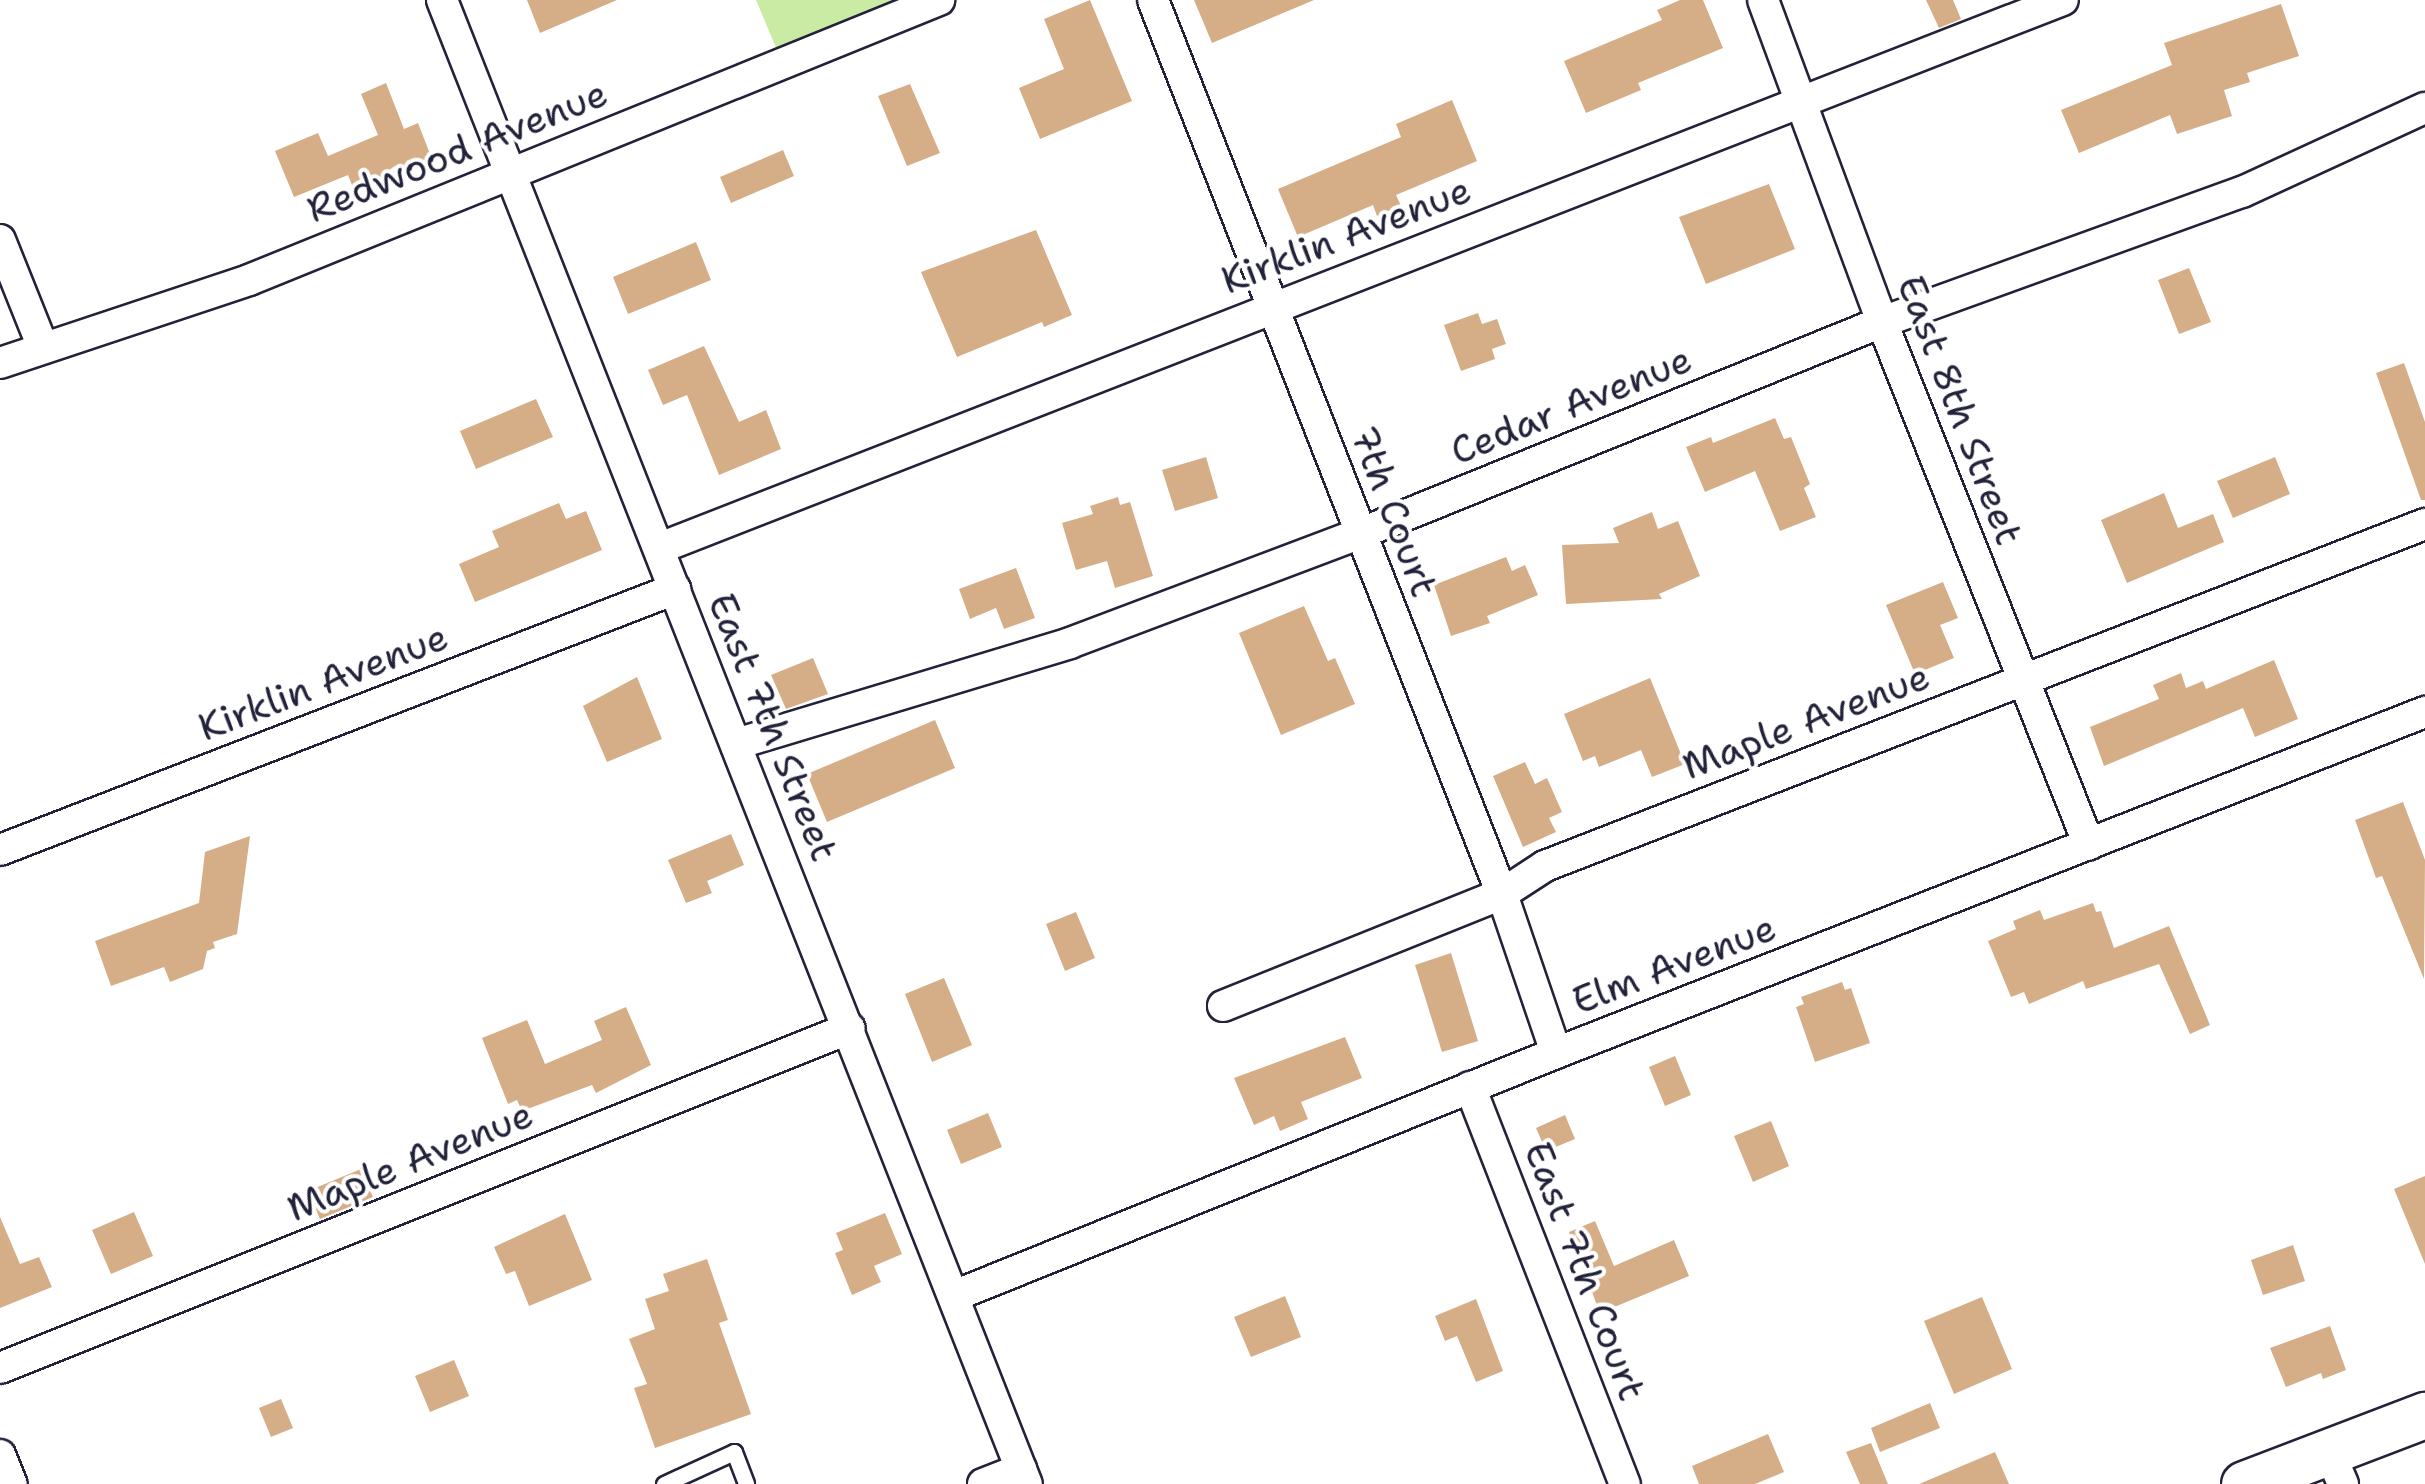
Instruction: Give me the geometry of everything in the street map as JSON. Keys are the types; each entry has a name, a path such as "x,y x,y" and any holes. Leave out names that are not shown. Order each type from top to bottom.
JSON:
{"street":[{"name":"East 7th Street","path":"442,0 1024,1476"},
{"name":"Redwood Avenue","path":"0,363 42,345 249,280 939,0"},
{"name":"7th Court","path":"1154,0 1502,894 1556,1053"},
{"name":"East 8th Street","path":"1763,0 1882,322 2088,846"},
{"name":"Kirklin Avenue","path":"660,548 2063,0"},
{"name":"Cedar Avenue","path":"736,744 1070,643 1359,534 1882,322 2242,192 2425,108"},
{"path":"0,240 42,345"},
{"name":"Maple Avenue","path":"1223,1006 1502,894 1545,866 2425,524"},
{"name":"Kirklin Avenue","path":"0,850 674,589"},
{"name":"Elm Avenue","path":"954,1296 1556,1053 2425,712"},
{"name":"Maple Avenue","path":"0,1368 850,1028"},
{"name":"East 7th Court","path":"1470,1088 1625,1484"},
{"path":"2244,1484 2336,1468 2425,1415"},
{"path":"0,1455 12,1484"},
{"path":"982,1484 1024,1476"}],"lane":[{"path":"664,1484 734,1452 746,1484"}],"green space":[{"path":"756,0 902,0 777,50"}],"building":[{"path":"527,0 617,0 540,33"},
{"path":"1090,0 1132,101 1040,139 1019,88 1064,69 1044,19"},
{"path":"1194,0 1314,0 1212,43"},
{"path":"1680,0 1703,0 1723,48 1638,83 1641,90 1586,113 1564,61 1662,20 1657,10"},
{"path":"1926,0 1953,0 1961,19 1939,28"},
{"path":"2281,4 2299,56 2247,73 2250,82 2224,90 2232,116 2177,134 2170,115 2079,153 2061,110 2172,65 2164,43"},
{"path":"386,83 404,129 418,123 432,159 354,190 348,175 294,197 275,151 318,133 328,156 378,135 361,94"},
{"path":"910,84 940,153 907,166 878,96"},
{"path":"1452,100 1477,161 1396,195 1401,206 1377,216 1373,205 1298,237 1278,189 1401,137 1396,124"},
{"path":"783,150 794,176 731,203 720,177"},
{"path":"1769,184 1795,249 1706,284 1679,217"},
{"path":"1036,230 1072,315 1044,327 1042,322 957,357 921,272"},
{"path":"696,242 711,280 628,314 613,277"},
{"path":"2189,268 2211,322 2179,334 2158,280"},
{"path":"1478,313 1482,324 1497,319 1506,344 1492,349 1495,359 1461,371 1444,325"},
{"path":"704,346 739,422 766,410 781,449 719,475 687,395 663,405 648,370"},
{"path":"2404,363 2425,422 2425,500 2421,500 2376,373"},
{"path":"536,399 553,437 476,469 460,431"},
{"path":"1775,418 1784,439 1791,437 1810,484 1804,488 1816,517 1780,531 1755,471 1705,492 1686,447 1711,437 1713,443"},
{"path":"1206,457 1218,498 1175,511 1162,470"},
{"path":"2275,457 2290,494 2233,518 2217,481"},
{"path":"2164,493 2178,528 2213,514 2224,542 2127,583 2101,520"},
{"path":"1118,497 1120,505 1130,502 1153,576 1115,588 1107,561 1076,570 1062,523 1093,514 1090,506"},
{"path":"559,503 566,519 586,511 602,550 475,602 459,564 499,547 492,531"},
{"path":"1652,512 1658,529 1678,521 1700,576 1659,594 1662,599 1566,604 1562,545 1619,543 1613,528"},
{"path":"1506,557 1512,571 1525,565 1538,595 1487,616 1490,623 1451,636 1434,585"},
{"path":"1016,568 1035,618 1004,629 996,608 970,619 959,589"},
{"path":"1943,582 1958,618 1940,625 1954,658 1915,674 1886,605"},
{"path":"1304,606 1328,661 1335,658 1355,704 1281,735 1239,633"},
{"path":"813,658 828,694 786,709 771,675"},
{"path":"2274,660 2298,719 2255,737 2243,708 2104,766 2090,727 2159,699 2153,685 2181,673 2186,688 2203,681 2206,689"},
{"path":"637,677 662,739 607,762 583,706"},
{"path":"1650,678 1685,764 1652,777 1641,750 1599,767 1595,756 1583,761 1564,714"},
{"path":"935,720 955,768 827,822 807,774"},
{"path":"1525,762 1535,784 1547,778 1562,812 1549,818 1556,832 1523,847 1493,776"},
{"path":"2403,802 2425,860 2424,979 2382,876 2376,878 2355,820"},
{"path":"731,834 744,865 707,881 712,893 686,903 668,860"},
{"path":"250,836 237,934 213,942 215,948 207,951 203,969 170,982 164,967 111,986 95,941 199,903 205,852"},
{"path":"2093,903 2096,912 2101,911 2114,948 2169,926 2210,1025 2190,1034 2159,964 2086,989 2083,981 2029,1004 2024,992 2011,997 1988,941 2016,929 2013,921 2040,910 2044,920"},
{"path":"1076,912 1095,958 1065,971 1046,924"},
{"path":"1451,953 1478,1041 1442,1052 1415,965"},
{"path":"944,978 972,1045 932,1062 905,994"},
{"path":"1842,982 1845,990 1851,988 1870,1043 1815,1062 1796,1007 1804,1004 1801,997"},
{"path":"626,1007 651,1065 596,1093 592,1085 522,1111 517,1100 508,1104 482,1038 527,1020 545,1064 602,1040 594,1021"},
{"path":"1345,1037 1362,1078 1301,1102 1308,1119 1280,1131 1274,1116 1254,1125 1234,1078"},
{"path":"1675,1056 1691,1095 1665,1106 1649,1067"},
{"path":"988,1113 1002,1147 961,1164 947,1130"},
{"path":"1565,1115 1575,1139 1546,1151 1536,1128"},
{"path":"1771,1121 1789,1166 1753,1182 1734,1136"},
{"path":"361,1169 373,1197 320,1219 308,1191"},
{"path":"2425,1176 2425,1264 2394,1189"},
{"path":"134,1212 153,1256 111,1274 92,1230"},
{"path":"885,1213 902,1254 874,1266 881,1282 852,1295 835,1253 843,1250 836,1233"},
{"path":"565,1214 592,1280 529,1306 515,1271 506,1274 494,1247"},
{"path":"0,1217 20,1264 39,1257 52,1287 0,1308"},
{"path":"1595,1221 1614,1266 1674,1240 1689,1276 1600,1313 1569,1232"},
{"path":"2293,1245 2305,1281 2263,1295 2251,1260"},
{"path":"707,1259 728,1320 719,1323 751,1414 655,1448 634,1388 647,1384 629,1339 655,1329 645,1299 669,1291 663,1274"},
{"path":"1285,1296 1301,1337 1251,1357 1234,1317"},
{"path":"1982,1297 2012,1369 1954,1394 1924,1321"},
{"path":"1476,1299 1503,1371 1476,1382 1457,1336 1445,1341 1435,1316"},
{"path":"2330,1326 2346,1370 2323,1379 2321,1373 2286,1387 2270,1348"},
{"path":"454,1360 469,1396 430,1412 415,1376"},
{"path":"281,1399 293,1428 271,1437 259,1408"},
{"path":"1930,1403 1940,1428 1880,1452 1871,1428"},
{"path":"1768,1434 1784,1472 1755,1484 1699,1484 1692,1466"},
{"path":"1871,1443 1888,1484 1860,1484 1846,1452"},
{"path":"1995,1452 2009,1484 1919,1484"}]}
